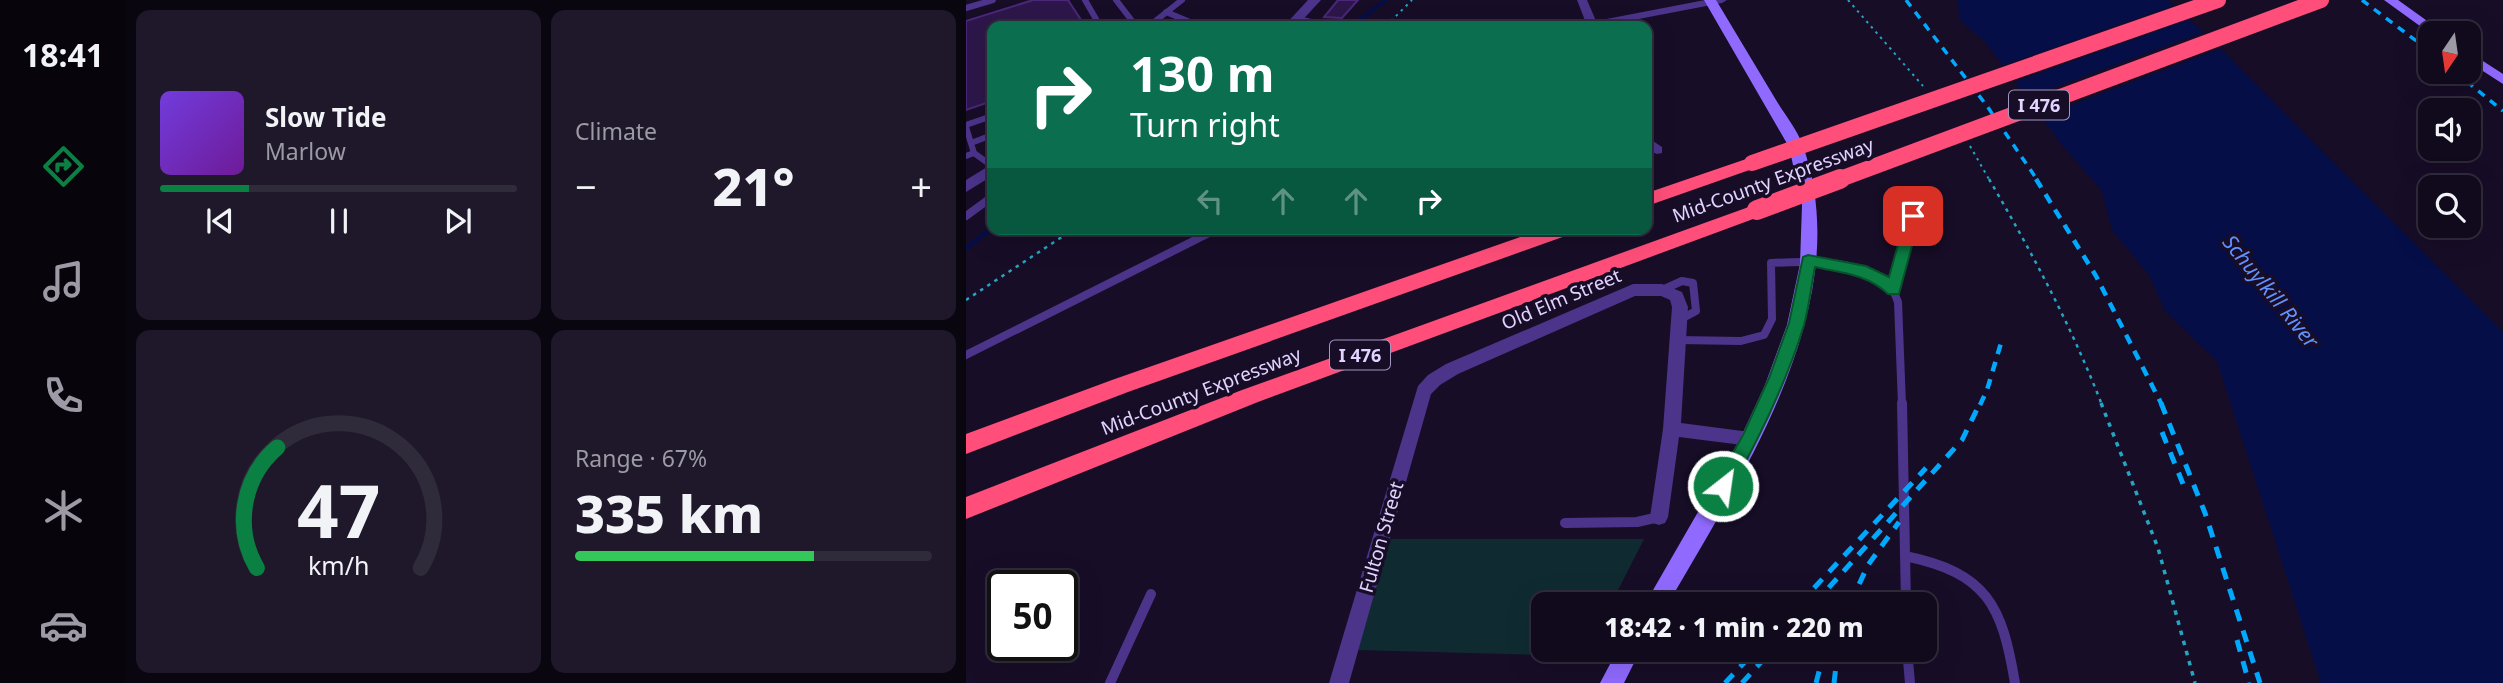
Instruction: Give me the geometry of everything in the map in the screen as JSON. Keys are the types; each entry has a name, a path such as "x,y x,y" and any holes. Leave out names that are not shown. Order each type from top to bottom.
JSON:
{"highway":[{"name":"Mid-County Expressway","path":"1652,198 2218,0"},
{"name":"Mid-County Expressway","path":"966,508 1250,396 2321,0"},
{"name":"Mid-County Expressway","path":"966,444 1119,386 1547,235"}],"main road":[{"path":"2390,0 2421,21"},
{"path":"1663,592 1750,439 1777,378 1797,323 1808,261 1810,226 1804,173 1796,144 1715,1"},
{"path":"2482,65 2503,80"},
{"path":"1612,683 1623,662"}],"street":[{"path":"1296,21 1315,0"},
{"path":"1582,0 1589,21"},
{"path":"1616,21 1715,1"},
{"path":"966,187 987,172"},
{"name":"Old Elm Street","path":"1424,391 1434,380 1452,369 1633,290 1662,290 1677,296 1679,320 1672,429 1659,517"},
{"name":"Fulton Street","path":"1339,683 1424,391"},
{"path":"1672,429 1750,439"}],"lane":[{"path":"966,8 993,0"},
{"path":"1085,0 1097,21"},
{"path":"1116,0 1132,21"},
{"path":"1155,21 1182,0"},
{"path":"1166,12 1188,21"},
{"path":"987,118 966,126 971,143 970,155 987,165"},
{"path":"971,143 987,137"},
{"path":"966,216 987,201"},
{"path":"1906,592 1900,318 1893,290 1913,216"},
{"path":"966,355 1205,235"},
{"path":"1678,340 1741,341 1764,335 1772,318 1771,263 1808,261 1866,271 1880,277 1893,290"},
{"path":"1565,523 1637,522 1659,517"},
{"path":"1905,556 1948,569 1979,588 1991,602 2008,638 2015,683"},
{"path":"1110,683 1151,594"},
{"path":"1908,662 1910,683"}],"path":[{"path":"1391,21 1412,0"},
{"path":"1848,0 1928,91"},
{"path":"1968,142 2041,268 2082,354 2158,548 2195,683"},
{"path":"966,300 1065,235"}],"green space":[{"path":"1386,539 1644,539 1617,592 1531,592 1531,655 1357,650"}],"water":[{"name":"Schuylkill River","path":"1957,0 2168,0 2217,45 2503,332 2503,683 2321,683 2217,361 2165,311 2149,275 2112,230 2102,191 2062,145 1986,43 1960,20"}],"pier":[{"path":"2178,4 2193,18 2012,83 1999,67"},
{"path":"2207,31 2224,47 2037,118 2023,99"}],"building":[{"path":"1033,0 1068,0 1082,21 987,21 987,103 966,110 966,21"},
{"path":"1338,0 1358,0 1342,18 1324,17"}],"waterway":[{"path":"1359,21 1386,0"},
{"path":"966,248 987,232"}],"railway":[{"path":"1906,0 1987,106 2038,181"},
{"path":"2362,0 2418,42"},
{"path":"2470,84 2503,111"},
{"path":"2036,179 2096,276 2161,403"},
{"path":"1980,405 2001,343"},
{"path":"1825,592 1962,440 1980,403"},
{"path":"2161,403 2205,513 2260,683"},
{"path":"2162,432 2183,484"},
{"path":"1810,592 1926,468"},
{"path":"1856,592 1868,565 1899,522"},
{"path":"2237,640 2249,683"},
{"path":"1725,683 1745,662"},
{"path":"1742,683 1761,662"},
{"path":"1816,683 1822,662"},
{"path":"1834,683 1836,662"}],"route":[{"path":"1723,486 1750,439 1777,378 1797,323 1808,261 1866,271 1890,284 1893,290 1913,216"}]}
